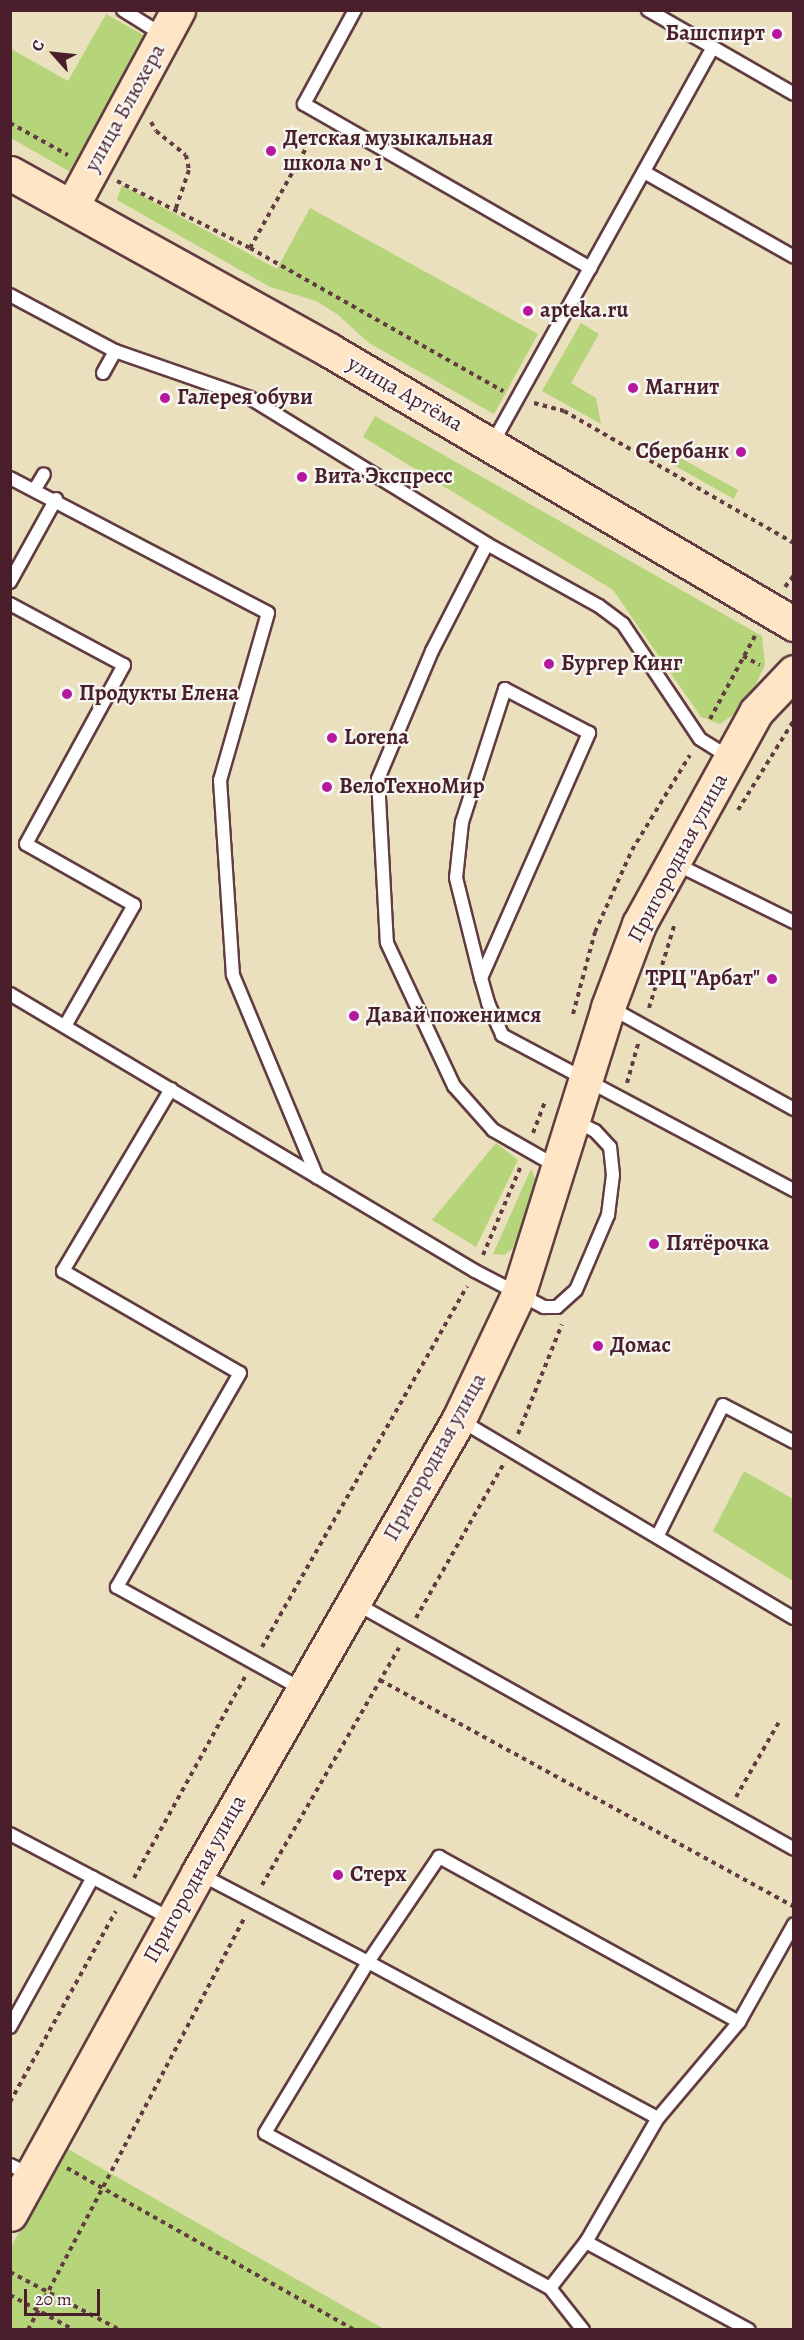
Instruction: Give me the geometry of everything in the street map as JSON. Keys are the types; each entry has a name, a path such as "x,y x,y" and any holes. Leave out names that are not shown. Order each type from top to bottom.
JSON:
{"street":[{"name":"улица Блюхера","path":"72,206 171,23"},
{"name":"улица Артёма","path":"10,173 491,445 794,624"},
{"name":"Пригородная улица","path":"10,2214 28,2165 172,1920 459,1419 518,1295 573,1120 573,1071 608,1007 639,924 756,712 794,672"}],"lane":[{"path":"123,10 171,23"},
{"path":"355,10 304,104 590,268"},
{"path":"648,10 794,94"},
{"path":"491,445 713,47"},
{"path":"644,172 794,257"},
{"path":"10,295 115,351 249,399 623,624 700,739 731,758"},
{"path":"103,373 115,351"},
{"path":"35,489 44,474"},
{"path":"10,478 56,499 268,613 220,780 233,975 317,1177"},
{"path":"10,582 56,499"},
{"path":"487,544 432,651 378,779 387,943 454,1086 494,1130 558,1167"},
{"path":"10,604 124,665 26,844 134,905 65,1026"},
{"path":"482,978 590,733 505,689 462,822 456,878 482,978 502,1035 623,1097 794,1190"},
{"path":"673,863 794,922"},
{"path":"10,994 475,1271 544,1307 557,1307 576,1290 608,1215 613,1175 610,1147 595,1131 573,1120"},
{"path":"608,1007 794,1109"},
{"path":"171,1089 63,1271 240,1373 117,1587 303,1690"},
{"path":"658,1535 723,1405 794,1442"},
{"path":"459,1419 658,1535 794,1618"},
{"path":"353,1603 406,1635 794,1849"},
{"path":"10,1834 172,1920"},
{"path":"584,2330 550,2288 265,2133 368,1962 440,1857 738,2022"},
{"path":"198,1873 657,2118"},
{"path":"10,2027 93,1877"},
{"path":"550,2288 586,2242 657,2118 738,2022 794,1924"},
{"path":"586,2242 749,2330"}],"path":[{"path":"151,115 156,131 186,155 189,170 175,211"},
{"path":"250,249 324,116"},
{"path":"10,123 250,249 518,399 564,411 794,543"},
{"path":"784,588 794,575"},
{"path":"571,1020 595,932 632,850 700,739 756,634"},
{"path":"743,656 760,665"},
{"path":"733,818 794,720"},
{"path":"623,1097 675,924"},
{"path":"10,2102 253,1663 475,1271 527,1151 573,1071"},
{"path":"28,2330 252,1902 512,1450 576,1290"},
{"path":"380,1680 794,1906"},
{"path":"728,1812 779,1722"},
{"path":"28,2165 103,2187 355,2330"},
{"path":"10,2272 120,2330"},
{"path":"10,2295 74,2330"}],"green space":[{"path":"106,14 154,41 79,177 11,138 11,49 68,81"},
{"path":"122,185 277,269 310,208 538,334 494,414 369,343 337,314 316,301 270,287 117,200"},
{"path":"581,323 599,334 571,383 596,398 601,424 542,391"},
{"path":"375,416 762,636 765,665 745,707 720,724 701,717 613,590 363,437"},
{"path":"675,455 738,490 734,499 670,463"},
{"path":"496,1143 518,1160 476,1247 432,1220"},
{"path":"531,1169 537,1182 513,1248 504,1255 493,1254"},
{"path":"744,1471 793,1499 793,1581 713,1531"},
{"path":"66,2148 384,2329 17,2330 11,2326 11,2247"}],"place":[{"name":"Башспирт","path":"777,34"},
{"name":"Детская музыкальная школа № 1","path":"271,151"},
{"name":"apteka.ru","path":"528,311"},
{"name":"Магнит","path":"633,388"},
{"name":"Галерея обуви","path":"165,398"},
{"name":"Сбербанк","path":"741,452"},
{"name":"Вита Экспресс","path":"302,477"},
{"name":"Бургер Кинг","path":"549,664"},
{"name":"Продукты Елена","path":"67,694"},
{"name":"Lorena","path":"332,738"},
{"name":"ВелоТехноМир","path":"327,787"},
{"name":"ТРЦ \"Арбат\"","path":"772,979"},
{"name":"Давай поженимся","path":"354,1016"},
{"name":"Пятёрочка","path":"654,1244"},
{"name":"Домас","path":"598,1346"},
{"name":"Стерх","path":"338,1875"}]}
